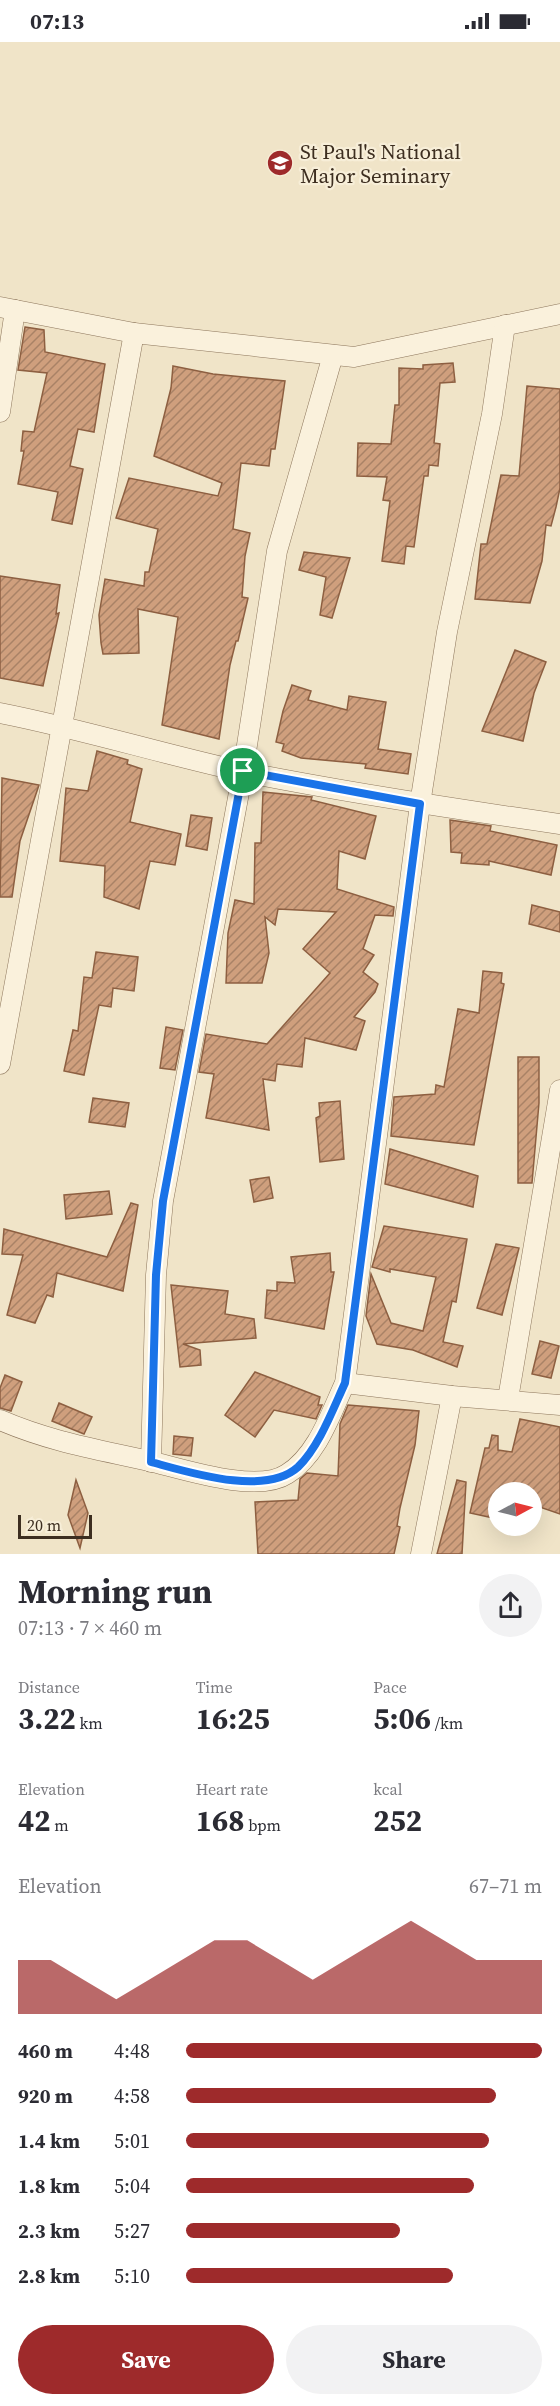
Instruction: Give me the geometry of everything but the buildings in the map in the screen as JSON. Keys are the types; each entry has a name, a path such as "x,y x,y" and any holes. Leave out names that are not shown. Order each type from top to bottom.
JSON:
{"street":[{"path":"0,412 7,308 134,333 354,357 560,314"},
{"path":"0,1420 39,1437 151,1462 193,1474 246,1482 285,1476 299,1467 324,1429 345,1383 420,804 447,632 492,414 505,325"},
{"path":"0,1064 134,333"},
{"path":"151,1462 156,1275 163,1201 243,771 277,550 333,356"},
{"path":"0,713 63,726 243,771 420,804 560,825"},
{"path":"507,1399 556,1146 560,1090"},
{"path":"345,1383 452,1396 560,1405"},
{"path":"421,1554 452,1396"}],"place":[{"name":"St Paul's National Major Seminary","path":"280,163"}],"route":[{"path":"243,771 420,804 345,1383 324,1429 299,1467 285,1476 246,1482 193,1474 151,1462 156,1275 163,1201 243,771"}]}
